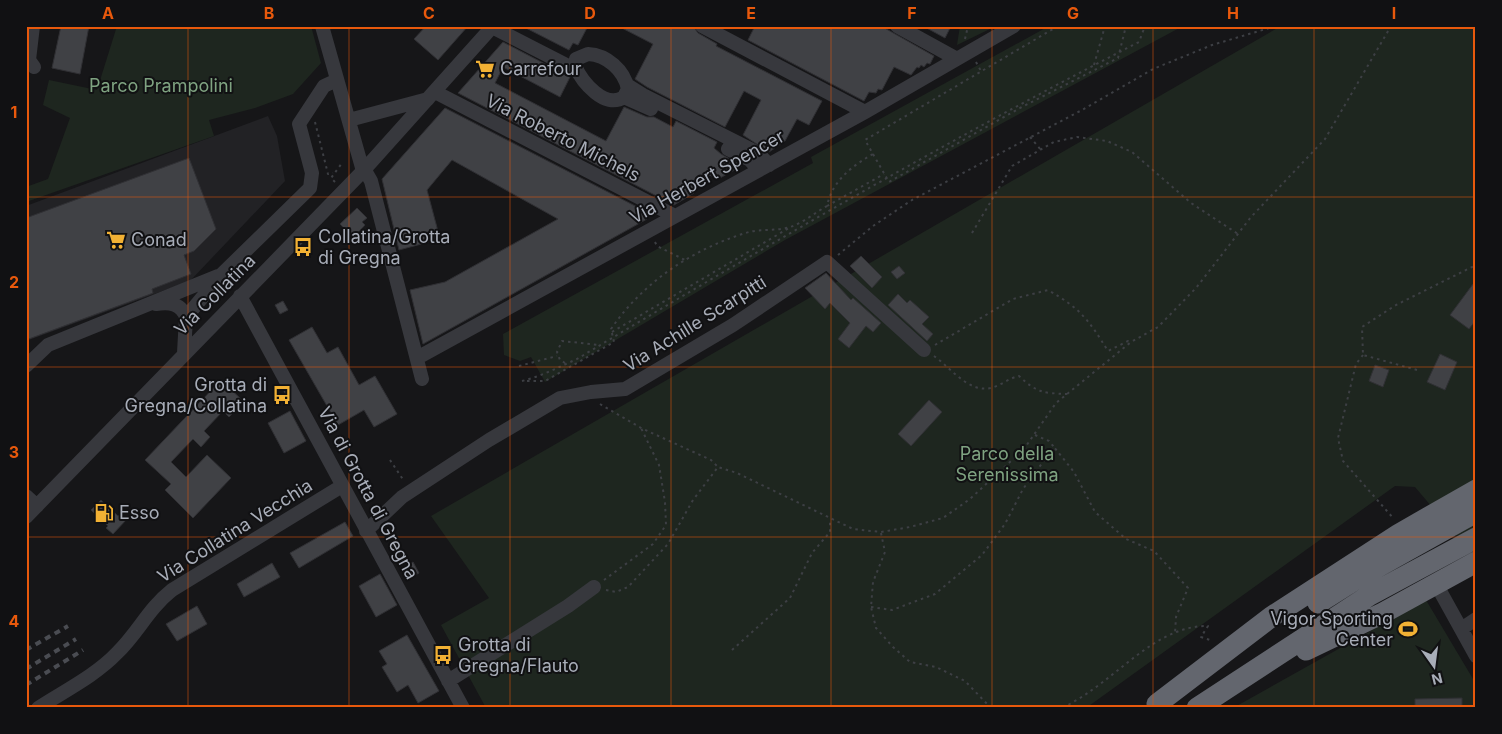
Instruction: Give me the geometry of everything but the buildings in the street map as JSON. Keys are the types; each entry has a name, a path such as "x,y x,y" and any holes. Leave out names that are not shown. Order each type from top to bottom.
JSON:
{"highway":[{"path":"1154,706 1271,617 1399,534 1476,490"},
{"path":"1154,706 1356,579 1476,512"},
{"path":"1204,703 1370,595 1476,538"},
{"path":"1204,703 1383,613 1476,562"}],"street":[{"path":"32,26 29,60 34,67"},
{"path":"323,26 363,171 368,174 371,181 422,379"},
{"path":"509,26 576,64 601,97 613,100 626,91 643,95 758,153 764,167"},
{"path":"702,26 865,112"},
{"path":"897,26 957,59"},
{"name":"Via Herbert Spencer","path":"417,358 865,112 1014,26"},
{"path":"492,27 576,64"},
{"name":"Via Collatina","path":"26,517 363,171 492,27"},
{"path":"576,64 588,54 605,58 622,73 626,91"},
{"path":"186,317 222,274 310,188 312,173 299,124 324,86 338,80"},
{"path":"349,120 432,95"},
{"name":"Via Roberto Michels","path":"432,95 675,216"},
{"path":"827,262 929,351"},
{"name":"Via Achille Scarpitti","path":"366,531 402,497 489,440 560,398 587,392 626,389 733,325 827,262"},
{"path":"26,366 48,345 222,274"},
{"name":"Via di Grotta di Gregna","path":"240,296 463,708"},
{"path":"138,308 168,302 181,308 186,317 184,353"},
{"name":"Via Collatina Vecchia","path":"38,708 108,662 121,649 151,609 181,584 342,486"},
{"path":"26,496 37,506"},
{"path":"448,681 568,606 594,587"},
{"path":"1440,591 1476,656"},
{"path":"1461,629 1476,619"}],"path":[{"path":"965,43 968,26"},
{"path":"1058,26 865,140 889,182 1020,108 1118,58 1126,26"},
{"path":"1094,65 1105,26"},
{"path":"791,227 769,228 744,234 684,260 656,280 626,307 611,329 611,332 613,338 614,342 545,381 522,381 541,376 565,363 577,359 602,344 613,338 886,178 1139,42 1145,26"},
{"path":"827,262 843,252 873,226 912,200 1153,69 1212,45 1276,26"},
{"path":"587,392 604,408 640,428 712,460 718,467 737,473 830,520 853,529 881,532 910,528 944,518 970,499 1024,449 1036,435 1042,421 1067,394 1131,342 1158,327 1196,288 1251,217 1325,139 1390,26"},
{"path":"974,58 981,71"},
{"path":"316,115 315,122 328,174 333,173"},
{"path":"1030,137 1041,150"},
{"path":"972,233 1012,166 1054,142 1077,137 1107,140 1132,152 1191,202 1238,234"},
{"path":"827,206 830,194 846,172 873,154"},
{"path":"336,183 331,178 342,163"},
{"path":"611,332 884,174"},
{"path":"653,238 657,246 684,260"},
{"path":"1398,524 1344,461 1338,438 1356,364 1363,355 1362,327 1396,305 1476,266"},
{"path":"1067,394 1042,393 1034,389 1019,376 990,388 978,387 957,377 929,351 1013,298 1048,290 1073,304 1086,317 1108,351 1128,341 1131,342"},
{"path":"557,356 558,346 562,342 602,344"},
{"path":"1363,355 1416,370"},
{"path":"557,356 565,363"},
{"path":"519,366 557,356"},
{"path":"594,587 652,544 666,526 665,502 659,465 640,428"},
{"path":"1036,435 1049,441 1074,472 1095,512 1126,539 1154,551 1188,588 1176,617 1175,634"},
{"path":"871,607 892,610 935,594 982,555 1005,524 1023,489 1054,447"},
{"path":"594,587 616,592 628,587 668,544 693,500 718,467"},
{"path":"732,650 790,598 812,553 830,532 830,520"},
{"path":"881,532 885,552 873,582 871,607 876,628 893,648 910,662 936,667 965,681 991,708"},
{"path":"1062,708 1089,693 1147,649 1175,634 1195,626 1208,626 1201,637 1216,642"}],"shaded area":[{"path":"268,116 277,136 285,181 190,281 26,341 26,206"}],"green space":[{"name":"Parco Prampolini","path":"117,26 311,26 321,63 293,94 255,108 209,120 214,136 26,202 26,187 48,179 70,118 43,105 49,80 97,90"},
{"path":"960,26 996,26 957,45"},
{"path":"1049,26 1183,26 785,240 545,382 531,357 520,361 504,355 503,334 813,163 811,157"},
{"name":"Parco della Serenissima","path":"1281,26 1476,26 1476,559 1415,487 1395,486 1086,708 486,708 441,625 489,598 431,516"},
{"name":"Vigor Sporting Center","path":"1426,600 1476,684 1476,708 1233,708"}],"railway":[{"path":"26,650 68,626"},
{"path":"26,669 76,639"},
{"path":"26,685 83,650"}],"place":[{"name":"Carrefour","path":"485,69"},
{"name":"Conad","path":"116,240"},
{"name":"Collatina/Grotta di Gregna","path":"303,247"},
{"name":"Grotta di Gregna/Collatina","path":"282,395"},
{"name":"Esso","path":"104,513"},
{"name":"Vigor Sporting Center","path":"1408,629"},
{"name":"Grotta di Gregna/Flauto","path":"443,655"}]}
